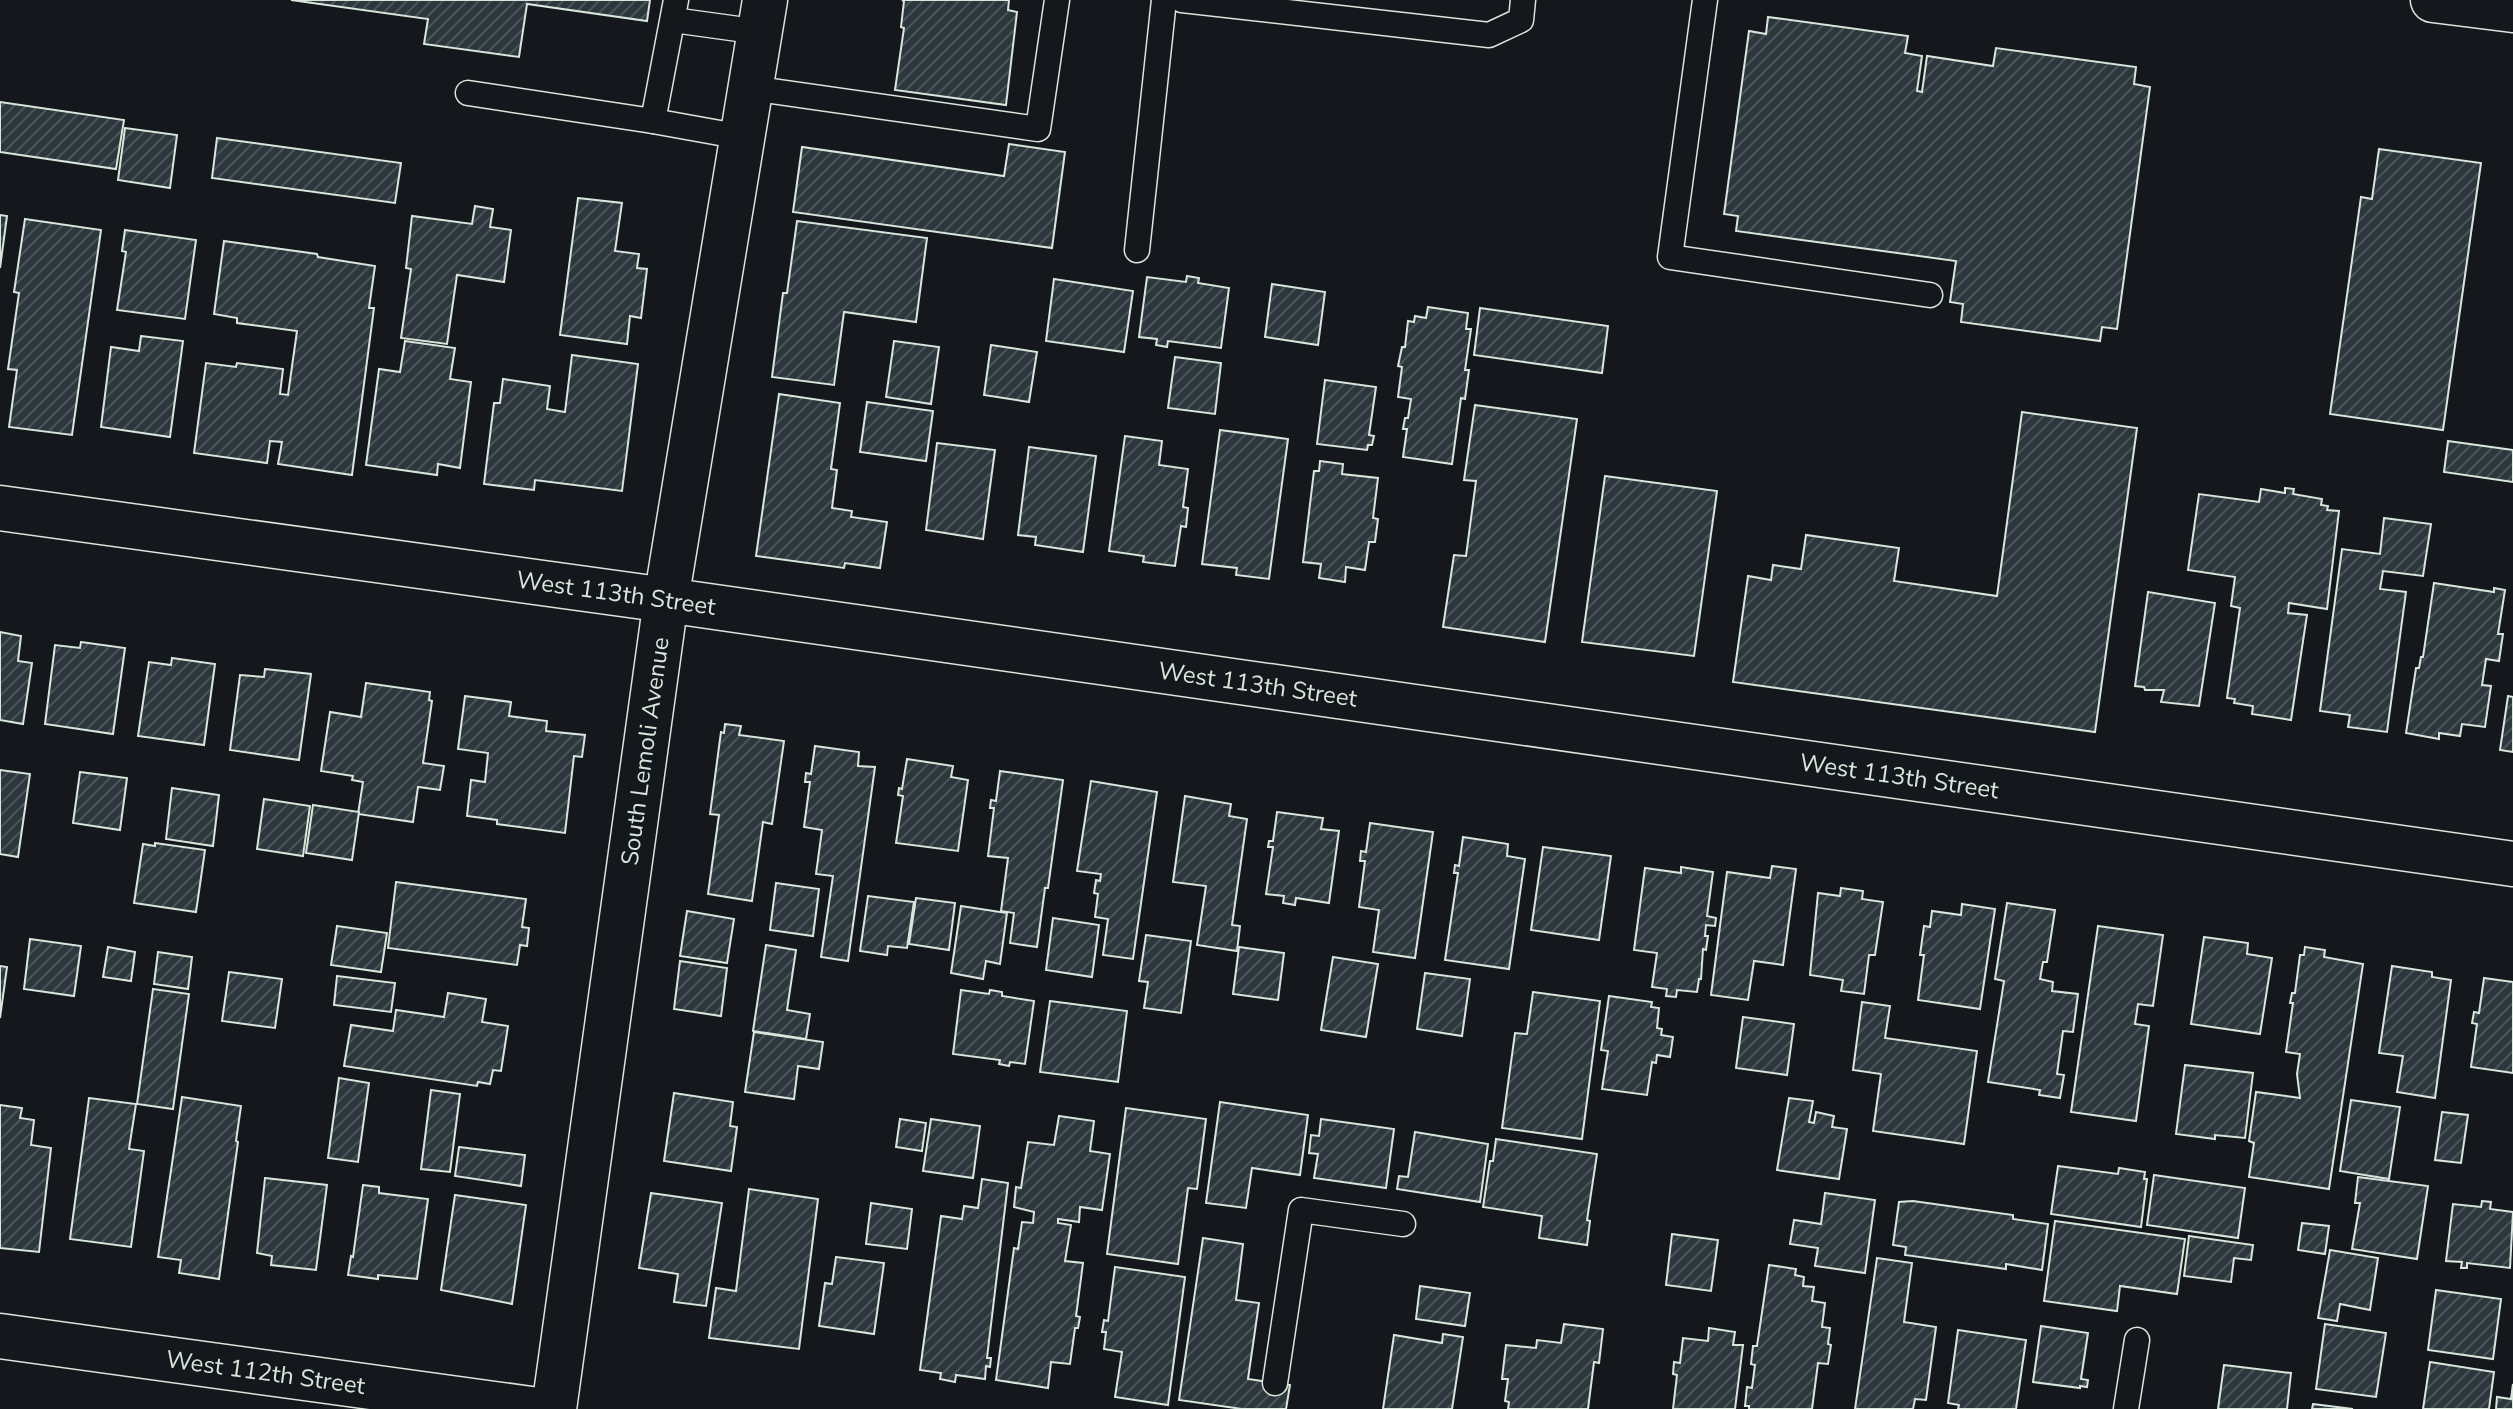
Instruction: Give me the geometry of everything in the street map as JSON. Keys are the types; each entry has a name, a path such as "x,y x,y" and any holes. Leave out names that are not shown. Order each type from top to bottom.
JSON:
{"street":[{"path":"2433,0 2513,10"},
{"name":"South Lemoli Avenue","path":"554,1409 666,600 762,16"},
{"name":"West 113th Street","path":"0,508 2513,864"},
{"name":"West 112th Street","path":"0,1336 531,1409"}],"lane":[{"path":"751,88 1038,129 1057,0"},
{"path":"1137,250 1164,0"},
{"path":"1182,0 1489,35 1521,20 1523,0"},
{"path":"1705,0 1670,257 1930,295"},
{"path":"653,121 674,10 762,16"},
{"path":"468,93 742,137"},
{"path":"1275,1383 1301,1210 1403,1224"},
{"path":"2126,1409 2137,1340"}],"building":[{"path":"291,0 650,0 647,21 527,4 519,57 424,44 428,19"},
{"path":"902,0 1009,0 1008,10 1017,12 1006,105 895,90 904,28 901,27"},
{"path":"1768,17 1908,36 1905,53 1922,56 1917,91 1922,92 1927,56 1993,66 1996,48 2136,67 2134,84 2150,87 2117,329 2102,327 2100,341 1961,322 1963,304 1950,302 1956,261 1736,231 1738,216 1724,214 1749,31 1766,34"},
{"path":"0,102 124,120 116,169 0,152"},
{"path":"125,128 177,135 170,188 118,180"},
{"path":"217,138 401,163 395,203 212,178"},
{"path":"1009,144 1065,152 1052,248 793,212 802,147 1004,176"},
{"path":"2379,149 2481,163 2443,430 2330,414 2361,197 2372,199"},
{"path":"578,198 622,203 615,251 639,254 637,268 647,269 641,318 630,316 627,344 560,335"},
{"path":"475,206 493,209 490,227 511,230 504,282 457,275 447,344 401,338 411,269 406,268 412,216 472,224"},
{"path":"0,215 7,216 0,268"},
{"path":"25,219 101,230 72,435 9,427 17,370 8,369 19,293 14,292"},
{"path":"797,221 927,238 916,322 844,312 834,385 772,377 783,293 787,293"},
{"path":"125,230 196,240 185,319 117,310 126,252 122,251"},
{"path":"224,241 375,266 369,308 374,308 352,475 278,464 282,442 270,441 267,463 194,453 206,363 236,367 237,363 283,369 280,394 288,395 297,331 237,323 237,318 214,314"},
{"path":"1187,276 1199,278 1198,283 1229,288 1221,348 1168,341 1167,347 1156,345 1157,339 1139,337 1147,277 1186,282"},
{"path":"1054,279 1133,291 1124,352 1046,341"},
{"path":"1272,284 1325,292 1318,345 1265,337"},
{"path":"1428,307 1468,313 1466,329 1471,329 1465,370 1469,370 1465,399 1461,398 1452,464 1403,457 1407,429 1403,429 1411,399 1398,397 1402,367 1398,366 1402,347 1405,347 1408,321 1414,322 1415,316 1426,318"},
{"path":"1480,308 1608,326 1602,373 1474,355"},
{"path":"141,336 183,341 170,437 101,427 111,347 139,351"},
{"path":"405,341 455,348 450,379 471,382 460,468 438,464 437,475 366,465 379,369 400,372"},
{"path":"894,341 939,347 931,404 886,397"},
{"path":"991,345 1037,352 1029,402 984,395"},
{"path":"572,355 638,364 622,491 535,480 534,490 484,484 494,403 500,403 503,379 550,386 547,409 565,412"},
{"path":"1175,357 1221,363 1215,414 1168,408"},
{"path":"1325,380 1376,387 1369,435 1374,436 1367,450 1317,444"},
{"path":"779,394 840,403 831,469 837,470 832,508 852,511 851,517 887,522 880,568 845,563 844,568 756,556"},
{"path":"867,402 933,411 926,461 860,452"},
{"path":"1475,405 1577,419 1545,642 1443,627 1454,555 1466,556 1476,481 1464,480"},
{"path":"2022,412 2137,428 2095,732 1733,682 1748,576 1771,580 1773,565 1801,569 1806,535 1899,548 1894,581 1997,596"},
{"path":"1220,430 1288,439 1269,579 1236,575 1237,568 1202,564"},
{"path":"1125,436 1162,441 1159,465 1188,469 1183,507 1188,508 1186,527 1181,526 1175,566 1143,562 1144,556 1109,551"},
{"path":"2448,441 2513,450 2513,482 2444,472"},
{"path":"937,443 995,450 983,539 926,530"},
{"path":"1029,447 1096,456 1083,552 1035,545 1036,537 1018,535"},
{"path":"1320,461 1343,464 1342,474 1378,478 1373,518 1378,519 1375,542 1369,542 1365,570 1346,567 1345,582 1319,578 1321,564 1303,562 1314,471 1319,471"},
{"path":"1605,476 1717,491 1694,656 1582,642"},
{"path":"2285,488 2294,489 2293,494 2322,499 2321,505 2328,506 2327,510 2339,511 2327,609 2289,603 2288,613 2307,615 2291,720 2252,714 2253,706 2234,703 2235,699 2227,698 2240,608 2231,606 2235,577 2188,570 2199,494 2259,502 2261,489 2285,493"},
{"path":"2384,518 2431,524 2423,576 2383,571 2380,589 2406,592 2387,732 2348,727 2350,715 2320,711 2342,549 2380,554"},
{"path":"2434,583 2494,592 2494,588 2505,590 2498,634 2503,634 2499,661 2486,659 2482,685 2491,686 2485,727 2462,724 2460,736 2439,733 2439,739 2406,733 2416,668 2419,668 2423,657"},
{"path":"2148,592 2215,603 2199,706 2161,702 2164,690 2145,690 2144,687 2135,686"},
{"path":"0,632 21,636 18,661 32,663 23,724 0,720"},
{"path":"81,642 125,648 113,734 45,724 55,645 80,648"},
{"path":"172,658 215,664 204,745 138,736 149,662 171,665"},
{"path":"265,669 311,674 299,760 230,750 240,675 264,677"},
{"path":"366,683 430,692 429,700 432,701 423,763 444,766 440,790 418,787 413,822 358,814 363,782 352,780 353,776 321,771 330,712 361,717"},
{"path":"465,696 511,702 509,716 547,721 546,731 585,735 582,757 574,756 565,833 497,824 497,820 467,816 471,780 485,782 488,753 458,749"},
{"path":"2508,696 2513,697 2513,752 2500,750"},
{"path":"725,724 741,726 739,735 784,741 772,824 763,822 752,901 708,894 719,815 710,814 721,732 724,733"},
{"path":"815,746 859,752 858,766 875,767 848,961 821,957 833,876 816,874 822,830 804,827 810,782 805,782 806,773 811,774"},
{"path":"907,759 953,766 951,777 968,780 958,851 896,843 903,796 898,795 899,788 902,789"},
{"path":"0,770 30,774 18,857 0,854"},
{"path":"1000,771 1063,780 1037,947 1010,943 1014,913 1001,911 1008,858 988,856 994,808 990,808 991,800 996,801"},
{"path":"80,772 127,778 120,830 73,823"},
{"path":"1091,781 1157,792 1133,959 1103,955 1108,919 1095,917 1098,894 1094,893 1096,880 1100,881 1101,874 1077,871"},
{"path":"172,788 219,795 213,846 166,839"},
{"path":"1185,796 1231,804 1229,816 1247,819 1232,925 1240,926 1237,951 1197,945 1206,886 1173,882"},
{"path":"264,799 310,806 303,856 257,849"},
{"path":"313,805 359,812 352,860 306,853"},
{"path":"1277,812 1323,818 1321,829 1339,831 1329,903 1296,898 1295,905 1283,903 1284,896 1266,894 1273,847 1268,847 1269,841 1273,841"},
{"path":"1370,823 1433,832 1415,958 1373,952 1379,910 1359,907 1365,861 1360,861 1361,851 1366,852"},
{"path":"1463,837 1508,844 1507,856 1525,859 1509,969 1445,960 1458,873 1454,873 1455,865 1459,866"},
{"path":"155,843 205,850 196,912 134,903 143,844 155,846"},
{"path":"1543,847 1611,856 1599,940 1531,930"},
{"path":"1772,866 1796,869 1783,965 1754,961 1748,1000 1711,995 1727,872 1770,878"},
{"path":"1681,867 1713,872 1707,916 1716,918 1715,926 1706,925 1705,936 1708,936 1706,950 1703,949 1697,992 1677,990 1676,997 1666,996 1667,989 1652,987 1657,953 1634,950 1645,868 1681,873"},
{"path":"396,882 526,899 522,927 529,928 527,946 520,945 517,965 388,948"},
{"path":"776,883 819,889 813,936 770,930"},
{"path":"1841,888 1863,891 1862,899 1883,902 1875,955 1869,955 1864,994 1841,991 1843,980 1810,975 1818,893 1840,896"},
{"path":"868,896 914,902 907,948 888,946 887,955 860,951"},
{"path":"916,898 955,903 949,950 909,944"},
{"path":"2007,903 2055,910 2047,962 2043,962 2040,979 2053,982 2052,991 2078,994 2073,1032 2063,1031 2057,1074 2064,1075 2060,1098 2039,1095 2040,1090 1988,1082 2004,981 1995,979"},
{"path":"1962,904 1995,909 1980,1009 1918,1000 1924,926 1930,927 1932,911 1961,915"},
{"path":"961,906 1007,913 1000,964 986,961 983,979 951,973"},
{"path":"687,911 734,919 727,963 680,956"},
{"path":"1053,918 1099,925 1092,977 1046,970"},
{"path":"337,926 387,933 381,972 331,965"},
{"path":"2098,926 2163,935 2153,1006 2138,1004 2135,1024 2149,1026 2136,1121 2071,1112"},
{"path":"1146,935 1191,941 1181,1013 1144,1008 1148,982 1139,981"},
{"path":"2204,937 2248,943 2247,954 2272,958 2260,1034 2191,1024"},
{"path":"30,939 81,946 74,996 24,989"},
{"path":"766,945 796,950 787,1010 810,1014 806,1039 753,1031"},
{"path":"108,947 135,952 131,981 103,977"},
{"path":"1239,947 1284,953 1278,1000 1233,994"},
{"path":"2305,947 2325,950 2324,957 2363,964 2329,1189 2249,1177 2254,1143 2249,1141 2256,1092 2300,1098 2297,1074 2300,1054 2286,1052 2293,1003 2290,1003 2292,993 2295,993 2300,955 2304,955"},
{"path":"158,952 192,957 188,989 154,984"},
{"path":"1333,957 1378,964 1366,1037 1321,1030"},
{"path":"680,961 727,968 721,1016 674,1009"},
{"path":"0,966 7,967 0,1018"},
{"path":"2392,966 2432,972 2432,977 2451,980 2435,1098 2397,1092 2403,1056 2379,1053"},
{"path":"229,972 282,979 275,1028 222,1021"},
{"path":"1425,973 1470,979 1462,1036 1417,1029"},
{"path":"337,976 395,983 391,1012 334,1005"},
{"path":"2484,978 2513,982 2513,1073 2471,1067 2477,1024 2472,1023 2474,1012 2479,1013"},
{"path":"153,989 189,994 173,1109 137,1104"},
{"path":"961,990 989,994 990,990 1002,992 1002,996 1034,1001 1025,1064 1010,1062 1009,1066 999,1064 1000,1060 953,1054"},
{"path":"1533,992 1600,1001 1582,1139 1502,1128 1515,1033 1527,1034"},
{"path":"448,993 486,999 482,1022 508,1026 501,1071 493,1070 490,1084 478,1082 477,1086 344,1066 351,1025 393,1031 396,1010 444,1017"},
{"path":"1609,996 1652,1002 1651,1007 1659,1008 1657,1028 1662,1029 1661,1035 1673,1037 1670,1057 1657,1055 1656,1063 1652,1062 1647,1095 1602,1089 1608,1051 1601,1050"},
{"path":"1050,1001 1127,1011 1118,1082 1040,1072"},
{"path":"1862,1002 1890,1006 1885,1038 1977,1051 1964,1144 1873,1131 1881,1074 1853,1070"},
{"path":"1743,1017 1794,1024 1787,1075 1736,1068"},
{"path":"754,1032 823,1042 819,1069 798,1066 794,1099 745,1092"},
{"path":"2185,1065 2253,1073 2245,1138 2215,1135 2215,1139 2176,1134"},
{"path":"339,1078 369,1083 358,1162 328,1158"},
{"path":"431,1090 460,1094 450,1172 421,1169"},
{"path":"674,1093 733,1102 730,1126 737,1127 731,1171 664,1161"},
{"path":"182,1097 241,1106 219,1279 179,1273 181,1260 158,1257"},
{"path":"89,1098 136,1104 129,1149 144,1151 131,1247 70,1239"},
{"path":"1789,1098 1813,1101 1809,1122 1814,1123 1816,1112 1834,1116 1832,1127 1847,1129 1839,1179 1777,1170"},
{"path":"2351,1100 2400,1107 2389,1179 2340,1171"},
{"path":"1220,1102 1308,1115 1300,1175 1252,1168 1246,1208 1206,1203"},
{"path":"0,1105 22,1108 20,1118 34,1120 31,1145 51,1148 39,1252 0,1248"},
{"path":"1126,1108 1206,1119 1197,1189 1188,1188 1178,1264 1107,1254"},
{"path":"2442,1112 2468,1115 2461,1163 2435,1160"},
{"path":"1059,1116 1094,1121 1090,1151 1110,1154 1102,1210 1080,1207 1079,1222 1058,1219 1058,1223 1071,1225 1065,1261 1083,1263 1076,1316 1080,1317 1078,1328 1075,1328 1070,1364 1051,1362 1048,1388 996,1380 1014,1248 1018,1249 1022,1222 1033,1223 1034,1212 1014,1207 1016,1187 1021,1188 1028,1142 1054,1145"},
{"path":"900,1119 926,1123 922,1151 896,1147"},
{"path":"931,1119 980,1126 973,1178 923,1171"},
{"path":"1321,1119 1394,1129 1386,1188 1314,1178 1318,1154 1309,1153 1311,1135 1319,1136"},
{"path":"1415,1132 1488,1144 1480,1202 1397,1189 1399,1176 1408,1177"},
{"path":"1496,1139 1597,1154 1587,1220 1590,1221 1587,1245 1539,1238 1542,1216 1483,1207"},
{"path":"459,1147 525,1155 521,1186 455,1176"},
{"path":"2058,1166 2118,1174 2119,1168 2145,1172 2144,1179 2147,1179 2141,1227 2051,1214"},
{"path":"2154,1175 2245,1188 2238,1238 2147,1225"},
{"path":"2358,1177 2428,1186 2417,1259 2352,1249 2360,1203 2355,1203"},
{"path":"265,1178 327,1185 316,1270 271,1265 272,1256 257,1253"},
{"path":"982,1179 1008,1183 987,1358 991,1358 990,1367 986,1366 985,1379 956,1375 955,1382 940,1379 941,1373 920,1370 941,1216 962,1219 964,1206 978,1208"},
{"path":"363,1185 379,1187 379,1193 428,1199 417,1279 348,1275"},
{"path":"749,1189 818,1199 799,1349 709,1338 716,1288 736,1291"},
{"path":"651,1193 722,1203 706,1306 674,1302 678,1274 639,1268"},
{"path":"1825,1193 1875,1200 1865,1273 1815,1266 1818,1248 1790,1244 1794,1220 1821,1224"},
{"path":"455,1195 526,1205 512,1304 441,1290"},
{"path":"1913,1201 2013,1215 2013,1219 2048,1224 2042,1270 2006,1264 2006,1269 1905,1255 1906,1247 1893,1245 1899,1202"},
{"path":"2482,1201 2491,1202 2490,1209 2513,1212 2510,1268 2467,1263 2467,1268 2461,1268 2462,1262 2446,1261 2453,1204 2481,1207"},
{"path":"871,1203 912,1209 907,1249 866,1244"},
{"path":"2055,1221 2185,1239 2177,1294 2120,1286 2117,1311 2044,1301"},
{"path":"2302,1223 2329,1226 2325,1254 2298,1250"},
{"path":"1672,1234 1718,1240 1711,1291 1666,1285"},
{"path":"2189,1236 2253,1245 2251,1260 2234,1258 2231,1282 2184,1276"},
{"path":"1203,1238 1243,1244 1236,1300 1259,1303 1248,1379 1290,1385 1286,1409 1242,1409 1179,1400"},
{"path":"2330,1250 2378,1258 2370,1310 2340,1304 2337,1321 2318,1318"},
{"path":"836,1257 884,1263 874,1334 819,1326 825,1283 832,1284"},
{"path":"1877,1258 1912,1263 1904,1322 1936,1327 1926,1400 1915,1399 1913,1409 1855,1409"},
{"path":"1769,1265 1796,1269 1795,1275 1804,1277 1803,1286 1814,1287 1812,1301 1825,1303 1822,1327 1830,1328 1828,1344 1831,1345 1828,1364 1818,1363 1812,1409 1749,1409 1745,1406 1747,1387 1752,1388 1755,1365 1751,1364 1753,1346 1757,1346"},
{"path":"1115,1267 1185,1277 1168,1405 1115,1397 1122,1352 1104,1349 1106,1332 1102,1332 1104,1320 1108,1321"},
{"path":"1420,1286 1470,1293 1465,1326 1416,1319"},
{"path":"2436,1290 2501,1299 2493,1359 2428,1350"},
{"path":"1564,1324 1603,1329 1599,1363 1594,1362 1588,1409 1508,1409 1509,1402 1505,1401 1508,1379 1502,1379 1506,1345 1536,1348 1537,1340 1561,1343"},
{"path":"2325,1324 2386,1333 2376,1397 2316,1389"},
{"path":"2041,1326 2088,1333 2081,1379 2088,1380 2087,1387 2033,1382"},
{"path":"1709,1328 1735,1332 1733,1345 1743,1345 1735,1409 1673,1409 1677,1375 1673,1374 1674,1362 1680,1363 1683,1338 1708,1341"},
{"path":"1958,1330 2026,1340 2016,1409 1958,1409 1959,1405 1948,1403"},
{"path":"1443,1334 1463,1337 1452,1409 1383,1409 1394,1335 1442,1343"},
{"path":"2430,1362 2494,1372 2489,1409 2423,1409"},
{"path":"2224,1365 2291,1373 2287,1409 2218,1409"},
{"path":"2513,1384 2513,1409 2496,1409 2497,1397 2511,1399"},
{"path":"2313,1404 2353,1409 2312,1409"}]}
